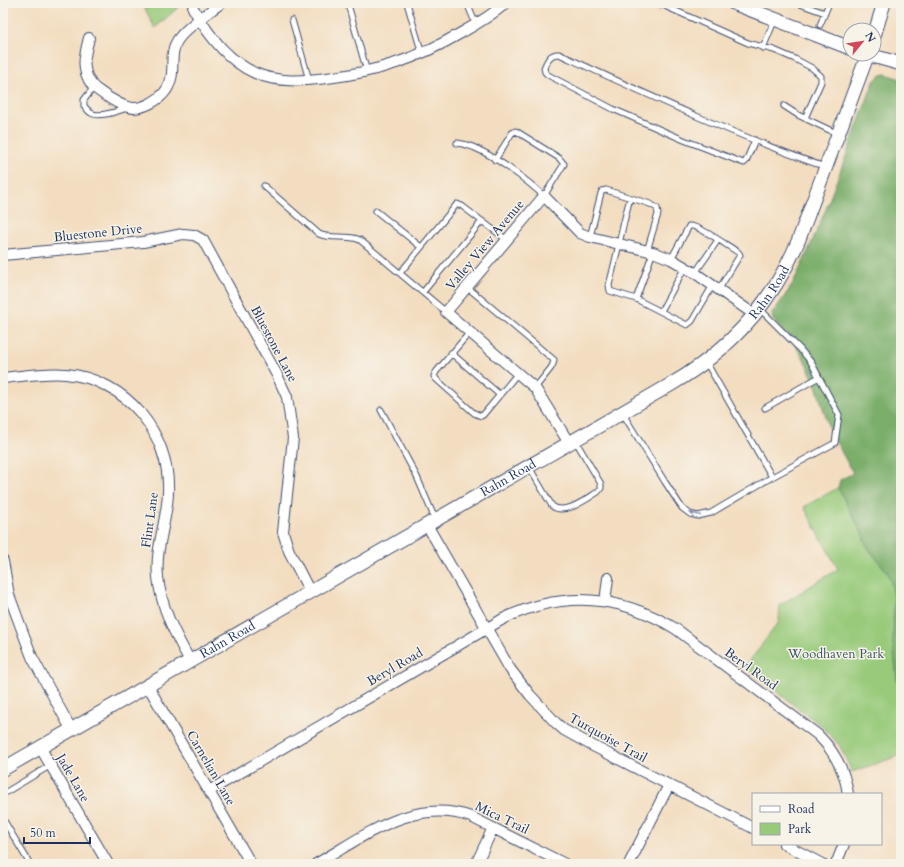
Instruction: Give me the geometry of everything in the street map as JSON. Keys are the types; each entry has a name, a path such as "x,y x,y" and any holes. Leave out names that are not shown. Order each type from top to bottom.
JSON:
{"street":[{"path":"89,38 84,57 84,65 88,78 94,87 114,101 129,108 140,107 151,103 160,97 168,88 173,69 173,48 177,41 199,20 221,3"},
{"path":"193,8 199,20 209,33 230,56 255,73 284,80 309,80 367,72 422,54 476,25 506,3"},
{"path":"733,3 842,45"},
{"path":"877,22 880,4"},
{"path":"882,58 901,64"},
{"name":"Rahn Road","path":"3,769 679,381 706,362 737,336 758,312 778,283 792,257 865,62"},
{"path":"544,196 576,230 583,234 650,251 671,259 758,312"},
{"name":"Valley View Avenue","path":"446,312 544,196"},
{"name":"Bluestone Drive","path":"3,255 143,242 183,234 194,235"},
{"name":"Bluestone Lane","path":"194,235 203,240 277,375 287,397 293,438 283,532 288,551 310,592"},
{"path":"446,312 535,388 572,442"},
{"name":"Flint Lane","path":"3,378 53,373 67,374 99,382 121,395 136,408 147,421 162,449 166,462 168,478 167,504 158,562 158,577 165,611 172,628 190,661"},
{"name":"Turquoise Trail","path":"431,523 486,629 510,669 545,712 560,726 593,746 752,827"},
{"path":"3,561 9,595 32,657 71,729"},
{"path":"606,602 608,578"},
{"name":"Beryl Road","path":"209,791 486,629 526,609 549,602 576,600 623,605 640,610 669,625 818,735 827,745 838,762 848,793"},
{"name":"Carnelian Lane","path":"148,686 251,864"},
{"name":"Jade Lane","path":"40,747 108,864"},
{"path":"629,864 669,785"},
{"name":"Mica Trail","path":"316,864 400,817 417,812 433,811 455,813 471,817 564,864"},
{"path":"476,864 494,828"},
{"path":"786,845 822,864"},
{"path":"836,864 844,845"}],"lane":[{"path":"407,3 422,54"},
{"path":"467,3 476,25"},
{"path":"658,3 748,43 778,52 800,61 820,74 821,82 805,118"},
{"path":"798,3 825,13"},
{"path":"820,26 829,3"},
{"path":"349,8 367,72"},
{"path":"763,48 775,19"},
{"path":"292,20 309,80"},
{"path":"755,140 746,161 741,162 684,140 613,109 548,75 544,68 552,54 559,54 648,95 826,168"},
{"path":"94,87 84,100 84,106 90,113 94,115 129,108"},
{"path":"784,106 839,134"},
{"path":"457,143 475,148 495,160 522,178 544,196 564,164 559,158 518,132 514,131 495,160"},
{"path":"264,186 320,234 329,237 354,238 360,240 446,312"},
{"path":"590,237 601,192 606,190 652,205 658,210 650,251 636,299"},
{"path":"630,198 609,285 609,290 613,293 636,299 683,324 688,324 739,259 740,255 738,252 692,225 689,226 671,259"},
{"path":"400,274 457,204 462,206 507,240"},
{"path":"376,210 421,247"},
{"path":"423,292 482,221"},
{"path":"695,273 718,240"},
{"path":"661,312 685,267"},
{"path":"467,287 554,360 553,364 535,388"},
{"path":"622,413 682,508 694,515 702,516 711,513 772,477 835,443 839,415 811,362 800,349 758,312"},
{"path":"470,332 436,372 435,378 474,412 482,416 518,373"},
{"path":"452,353 500,395"},
{"path":"706,362 772,477"},
{"path":"765,408 819,377"},
{"path":"381,410 417,477 431,523"},
{"path":"529,466 552,506 561,510 568,508 598,492 601,488 601,484 572,442"},
{"path":"3,794 51,765"},
{"path":"3,819 30,864"}],"green space":[{"path":"142,3 183,3 155,28"},
{"path":"885,74 901,79 901,695 897,679 893,644 894,596 888,573 868,548 863,535 838,488 840,480 853,473 830,431 815,382 804,359 795,345 773,320 772,314 791,287 805,258 826,209 874,81 879,76"},
{"name":"Woodhaven Park","path":"901,452 901,755 852,772 840,746 824,728 745,667 779,622 780,605 838,569 804,507"}]}
